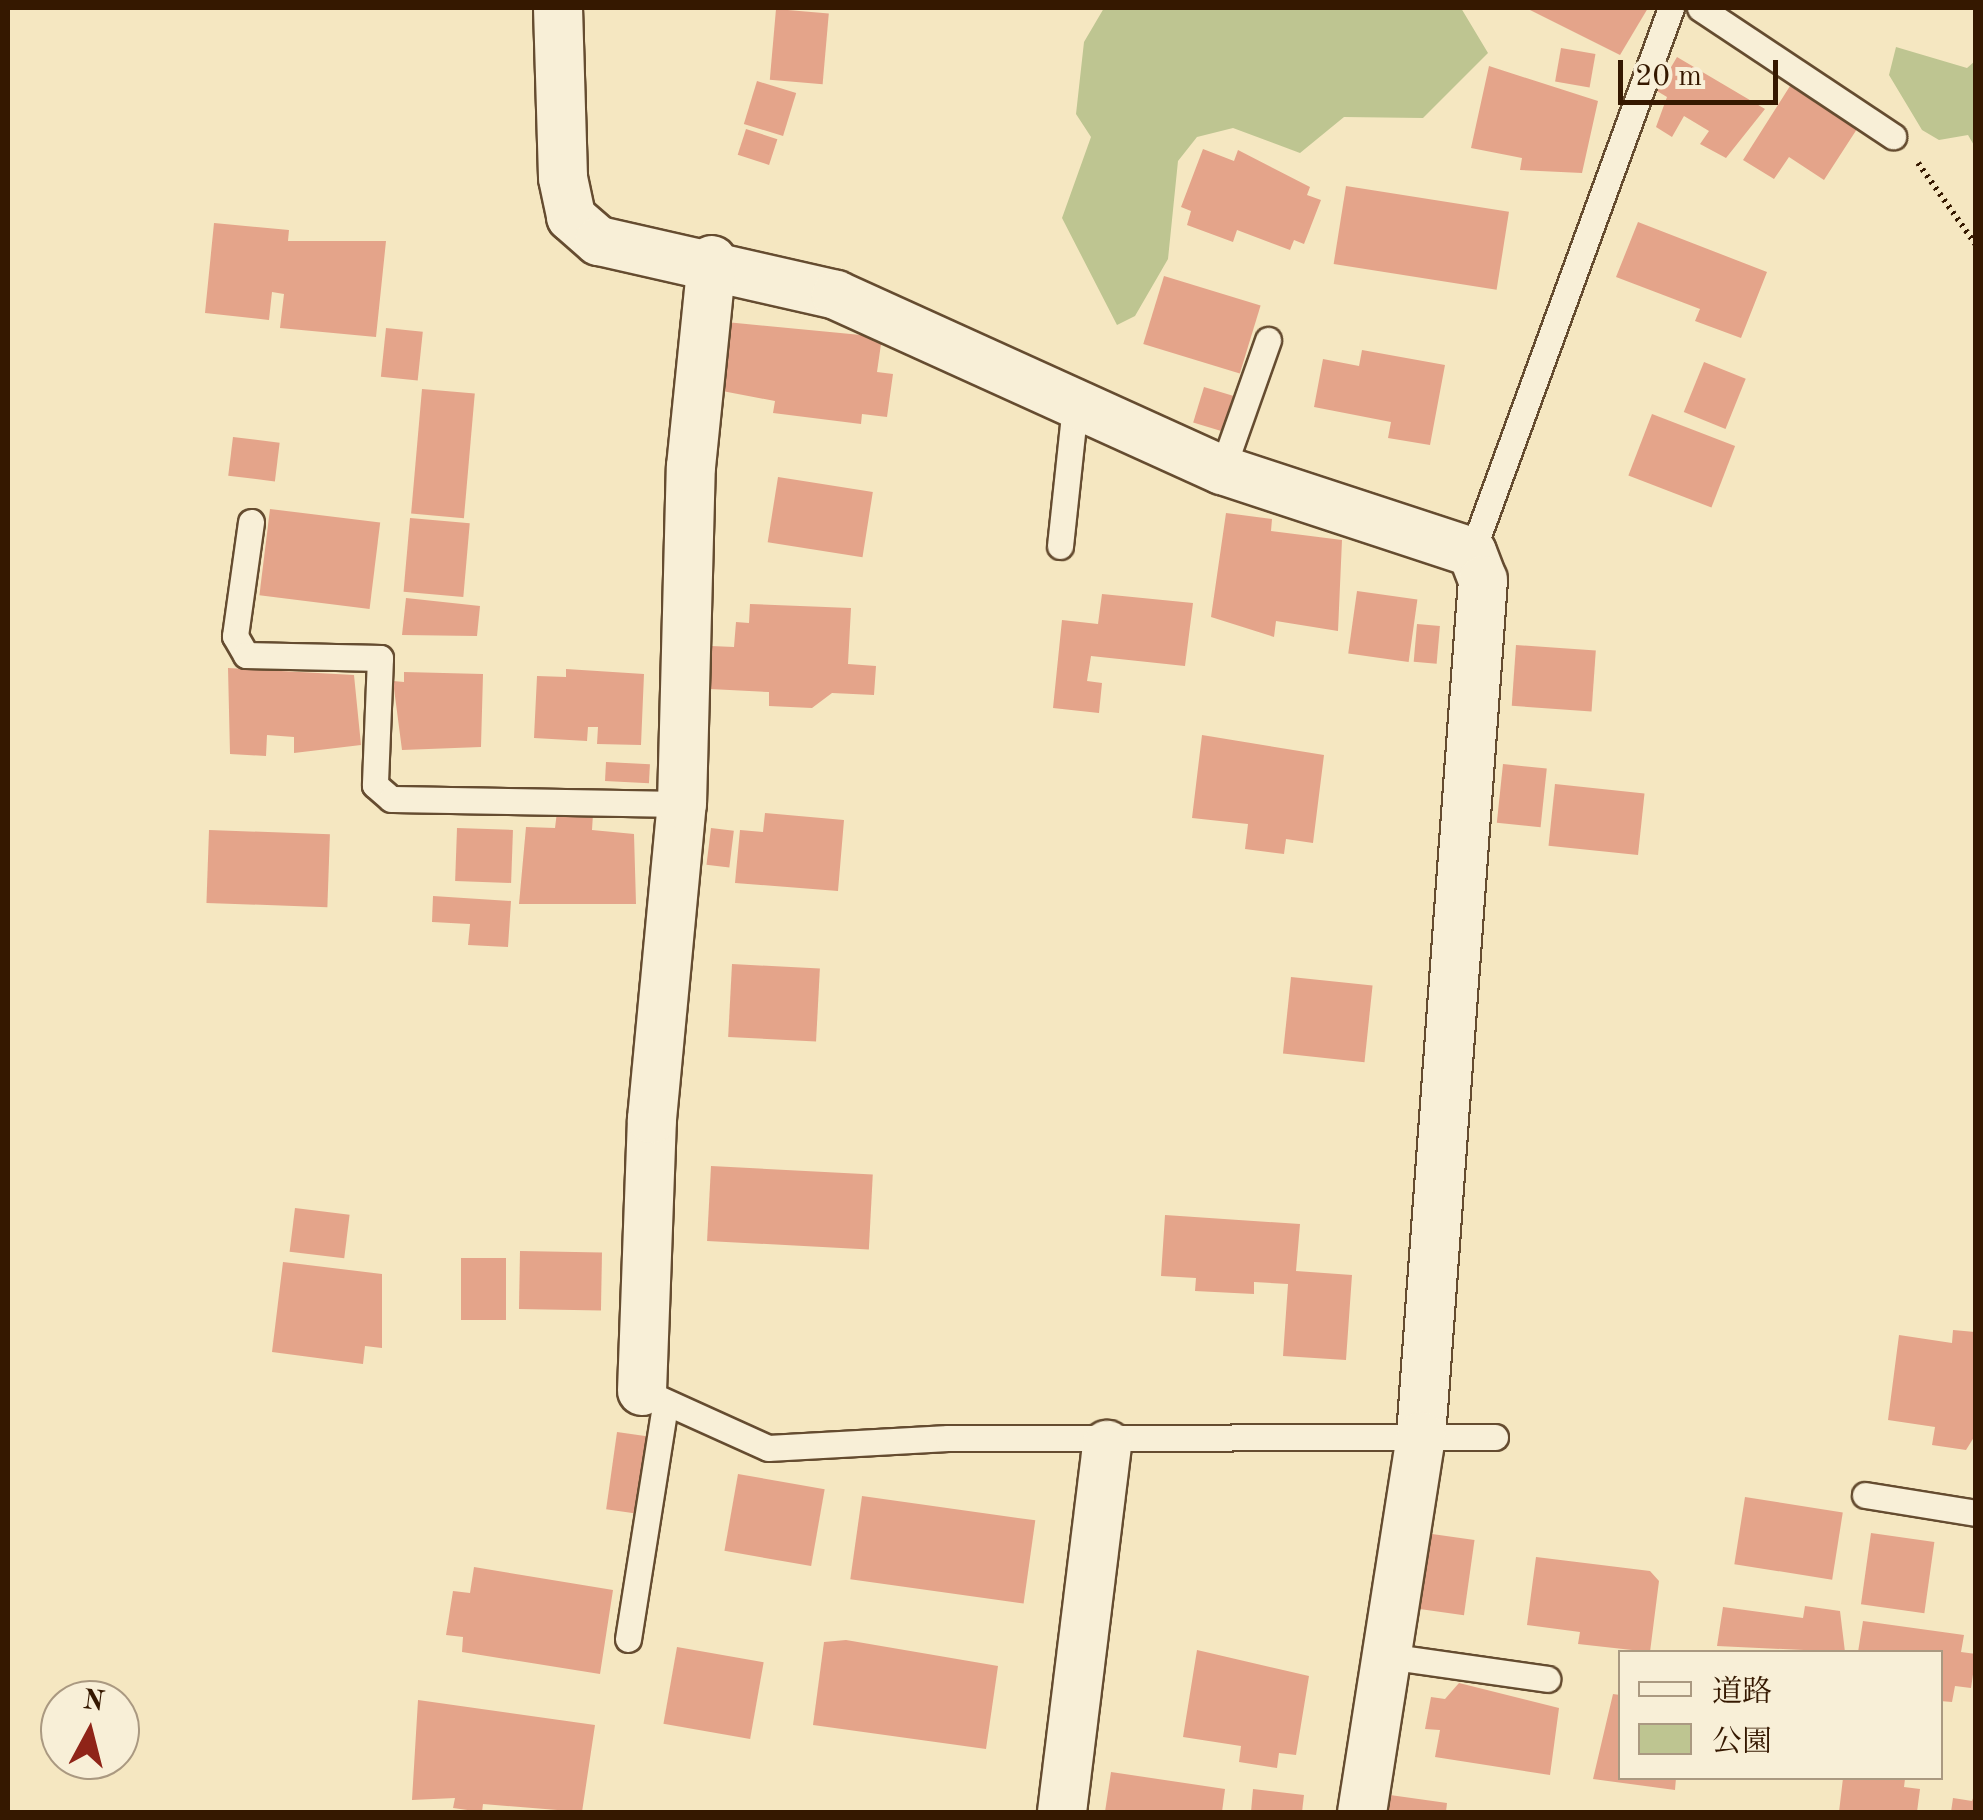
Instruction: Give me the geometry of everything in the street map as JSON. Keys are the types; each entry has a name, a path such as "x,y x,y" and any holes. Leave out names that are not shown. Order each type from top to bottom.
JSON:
{"street":[{"path":"558,8 570,217 599,241 712,260 836,295 1222,470 1472,552 1482,580 1421,1436 1362,1812"},
{"path":"653,1398 652,1119 682,804 691,467 712,260"},
{"path":"1062,1812 1107,1445"}],"lane":[{"path":"1472,552 1670,8"},
{"path":"1700,8 1894,136"},
{"path":"1222,470 1268,340"},
{"path":"1060,546 1075,406"},
{"path":"250,522 235,636 246,655 380,658 375,785 392,798 682,804"},
{"path":"628,1640 653,1398 768,1448 948,1438 1107,1445 1494,1437"},
{"path":"1865,1495 1976,1513"},
{"path":"1386,1656 1547,1680"}],"path":[{"path":"1894,136 1976,245"}],"green space":[{"path":"1104,8 1461,8 1488,53 1423,118 1344,117 1300,153 1233,128 1197,137 1178,161 1168,259 1135,316 1117,325 1062,218 1091,137 1076,114 1084,42"},
{"path":"1896,47 1967,68 1975,61 1975,147 1968,135 1939,140 1922,130 1889,75"}],"building":[{"path":"1526,8 1648,8 1620,55"},
{"path":"776,9 829,14 823,84 770,80"},
{"path":"1561,48 1595,54 1590,88 1555,81"},
{"path":"1677,57 1765,109 1726,158 1700,144 1709,131 1684,116 1672,137 1656,127 1667,97 1657,91"},
{"path":"1489,66 1598,101 1582,173 1520,170 1522,158 1471,148"},
{"path":"757,81 796,93 783,136 744,124"},
{"path":"1790,86 1857,129 1824,180 1789,157 1774,179 1743,160"},
{"path":"746,129 777,139 769,165 738,155"},
{"path":"1203,149 1234,161 1238,150 1310,187 1307,195 1321,200 1304,244 1294,240 1290,250 1237,230 1233,242 1187,225 1191,211 1181,207"},
{"path":"1346,186 1509,212 1497,290 1334,264"},
{"path":"1638,222 1767,272 1741,338 1695,321 1700,309 1616,277"},
{"path":"214,223 289,230 288,241 386,241 376,337 280,328 284,294 272,292 269,320 205,313"},
{"path":"1164,276 1261,306 1240,373 1143,344"},
{"path":"726,322 882,337 877,372 893,374 887,417 862,414 861,424 773,413 775,401 717,390"},
{"path":"386,328 423,332 418,381 381,377"},
{"path":"1362,350 1445,365 1430,445 1388,438 1391,422 1314,407 1323,359 1359,366"},
{"path":"1704,362 1746,379 1725,429 1684,412"},
{"path":"1204,387 1234,396 1223,431 1193,422"},
{"path":"422,389 475,394 464,518 411,514"},
{"path":"1652,414 1735,446 1711,508 1628,476"},
{"path":"233,437 280,443 275,481 228,476"},
{"path":"778,477 873,492 862,557 768,542"},
{"path":"270,509 380,523 370,609 259,595"},
{"path":"1226,513 1272,519 1271,531 1342,540 1338,631 1276,621 1274,637 1211,617"},
{"path":"410,518 470,523 463,597 404,592"},
{"path":"1357,591 1417,599 1409,662 1348,653"},
{"path":"1102,594 1193,603 1185,666 1091,656 1087,681 1102,683 1099,713 1053,708 1062,620 1098,624"},
{"path":"406,598 480,606 477,636 402,635"},
{"path":"750,604 851,608 848,664 876,666 874,695 832,693 812,708 769,706 769,692 710,689 711,646 734,647 736,622 749,623"},
{"path":"1417,624 1440,626 1437,664 1414,662"},
{"path":"1516,645 1596,651 1592,711 1512,706"},
{"path":"228,668 354,675 361,745 294,753 294,737 267,735 266,756 230,754"},
{"path":"566,669 644,674 641,745 597,744 598,727 588,727 587,741 534,738 537,676 566,677"},
{"path":"404,672 483,674 481,747 402,750 393,681 404,682"},
{"path":"1202,735 1324,755 1313,843 1286,839 1284,854 1245,849 1248,824 1192,818"},
{"path":"606,762 650,764 649,783 605,781"},
{"path":"1503,764 1547,769 1541,827 1497,823"},
{"path":"1555,784 1645,793 1638,855 1549,846"},
{"path":"557,812 593,814 592,830 634,834 636,904 519,904 526,827 555,828"},
{"path":"765,813 844,820 838,891 735,883 740,830 763,832"},
{"path":"457,828 513,830 511,883 455,881"},
{"path":"711,828 734,831 729,868 706,865"},
{"path":"209,830 330,834 327,907 206,903"},
{"path":"433,896 511,901 508,947 468,945 470,924 432,922"},
{"path":"732,964 820,969 816,1042 728,1037"},
{"path":"1291,977 1373,986 1365,1062 1283,1054"},
{"path":"711,1166 873,1174 869,1249 707,1241"},
{"path":"295,1208 350,1215 344,1258 290,1252"},
{"path":"1165,1215 1300,1224 1296,1271 1352,1275 1346,1360 1283,1356 1288,1284 1254,1282 1254,1294 1195,1291 1196,1278 1161,1276"},
{"path":"520,1251 602,1252 601,1310 519,1309"},
{"path":"461,1258 506,1258 506,1320 461,1320"},
{"path":"283,1262 382,1274 382,1348 365,1346 363,1364 272,1352"},
{"path":"1953,1330 1975,1332 1976,1434 1966,1450 1932,1445 1935,1427 1888,1420 1899,1335 1952,1343"},
{"path":"617,1432 647,1436 636,1513 606,1509"},
{"path":"738,1474 825,1489 811,1566 724,1551"},
{"path":"862,1496 1035,1520 1024,1604 850,1579"},
{"path":"1745,1497 1843,1512 1832,1580 1734,1564"},
{"path":"1425,1533 1475,1540 1464,1615 1414,1608"},
{"path":"1871,1533 1934,1542 1924,1613 1861,1604"},
{"path":"1536,1557 1650,1571 1659,1581 1650,1650 1578,1644 1580,1632 1527,1625"},
{"path":"474,1567 613,1590 600,1674 462,1652 463,1637 446,1635 453,1591 470,1593"},
{"path":"1805,1606 1840,1611 1845,1650 1717,1646 1723,1607 1803,1618"},
{"path":"1863,1621 1964,1635 1961,1652 1976,1654 1971,1688 1955,1686 1952,1702 1943,1701 1943,1650 1858,1650"},
{"path":"846,1640 998,1666 986,1749 813,1725 824,1642"},
{"path":"677,1647 764,1662 750,1739 663,1724"},
{"path":"1197,1650 1309,1676 1296,1755 1279,1753 1277,1768 1239,1762 1241,1746 1183,1737"},
{"path":"1459,1683 1559,1708 1550,1775 1435,1757 1440,1730 1425,1729 1431,1697 1445,1699"},
{"path":"1613,1694 1618,1695 1618,1780 1676,1780 1675,1790 1593,1779"},
{"path":"418,1700 595,1725 582,1812 483,1804 482,1812 453,1808 455,1798 412,1800"},
{"path":"1111,1772 1225,1789 1222,1812 1105,1812"},
{"path":"1843,1780 1905,1780 1904,1787 1920,1789 1917,1812 1839,1812"},
{"path":"1253,1789 1304,1795 1302,1812 1251,1812"},
{"path":"1976,1790 1976,1812 1951,1812 1953,1798 1972,1801"},
{"path":"1390,1795 1447,1803 1446,1812 1387,1812"}]}
